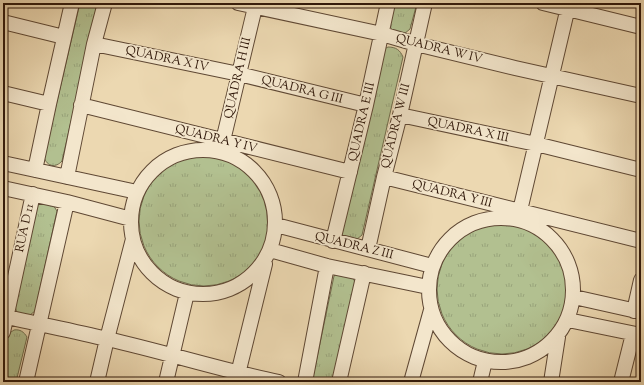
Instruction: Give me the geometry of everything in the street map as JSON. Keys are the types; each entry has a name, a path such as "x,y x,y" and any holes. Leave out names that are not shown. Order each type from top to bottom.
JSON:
{"street":[{"path":"35,170 72,3"},
{"path":"67,177 94,44 105,3"},
{"name":"QUADRA W IV","path":"238,3 255,5 382,34 416,44 641,96"},
{"name":"QUADRA E III","path":"333,241 366,106 388,3"},
{"name":"QUADRA W III","path":"368,249 425,3"},
{"path":"543,3 568,6 641,27"},
{"name":"QUADRA H III","path":"222,146 255,5"},
{"path":"519,215 553,76 568,6"},
{"path":"3,22 64,37"},
{"name":"QUADRA X IV","path":"94,44 239,74"},
{"name":"QUADRA G III","path":"239,74 366,106"},
{"path":"3,93 49,104"},
{"name":"QUADRA Y IV","path":"81,105 222,146 350,172"},
{"name":"QUADRA X III","path":"400,115 536,144"},
{"path":"536,144 641,170"},
{"path":"237,378 268,255 275,236 276,225 274,209 271,198 261,179 250,167 222,146 193,151 171,157 157,166 146,178 137,192 131,219 133,239 140,258 152,274 168,286 187,293 210,295 232,289 252,277 268,255"},
{"path":"3,163 137,192"},
{"name":"QUADRA Y III","path":"384,177 519,215"},
{"path":"3,188 67,202 131,219"},
{"name":"RUA D 11","path":"3,332 5,317 33,194"},
{"path":"26,382 67,202"},
{"path":"519,215 554,240 566,257 573,276 574,297 568,320 558,336 543,350 525,359 505,363 485,361 470,356 457,348 446,337 437,324 431,310 428,287 432,266 442,247 457,232 483,220 519,215 641,241"},
{"name":"QUADRA Z III","path":"276,225 432,266"},
{"path":"97,382 133,239"},
{"path":"268,255 428,287"},
{"path":"305,382 327,266"},
{"path":"339,382 364,273"},
{"path":"574,297 638,312 641,280"},
{"path":"166,382 187,293"},
{"path":"411,382 431,310"},
{"path":"5,317 172,355 237,378 279,382"},
{"path":"568,320 637,334 621,382"},
{"path":"550,382 558,336"},
{"path":"480,382 485,361"}],"green space":[{"path":"80,3 98,3 62,161 57,165 49,165 44,157"},
{"path":"394,3 417,3 410,29 404,34 393,31 389,25"},
{"path":"388,47 397,49 401,52 403,57 362,235 356,240 344,237 342,234 384,49"},
{"path":"210,156 223,158 235,163 250,175 262,190 267,202 269,221 267,240 262,252 250,267 235,279 223,284 198,286 185,284 173,279 158,267 146,252 141,240 139,215 141,202 146,190 158,175 173,163 185,158"},
{"path":"42,202 53,205 57,211 35,311 30,315 17,313 15,306 36,205"},
{"path":"502,224 527,229 548,243 562,264 567,289 562,314 548,335 527,349 502,354 477,349 456,335 442,314 437,289 442,264 456,243 477,229"},
{"path":"337,274 352,276 355,282 333,382 314,382 313,377 334,276"},
{"path":"14,330 22,331 27,337 16,382 3,382 3,355 8,334"}]}
